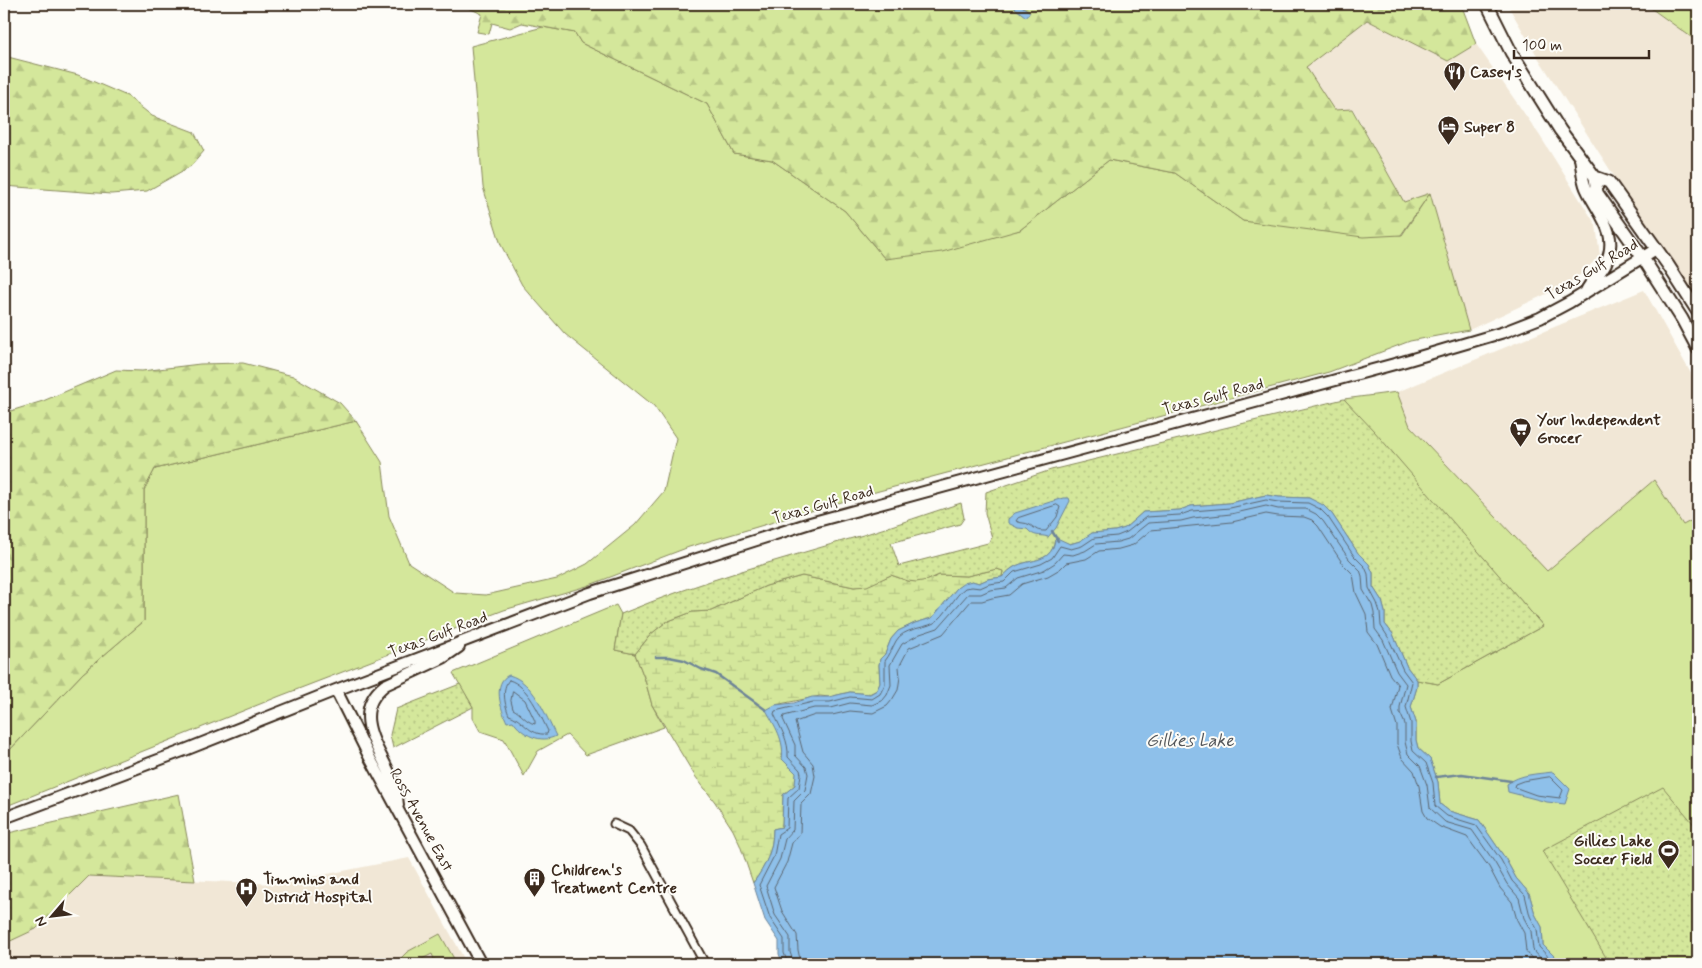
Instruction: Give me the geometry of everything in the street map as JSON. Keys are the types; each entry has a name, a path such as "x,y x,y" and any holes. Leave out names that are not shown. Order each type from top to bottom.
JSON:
{"main road":[{"path":"1487,4 1511,52 1560,130 1594,177 1596,193 1643,258 1682,319 1698,349"},
{"path":"1580,158 1586,188 1608,227 1610,239 1610,252 1606,263 1584,294"},
{"path":"1594,177 1609,182 1698,312"},
{"name":"Texas Gulf Road","path":"4,818 185,750 590,592 810,523 1402,362 1504,332 1540,318 1584,294 1656,249"},
{"path":"400,812 395,787 375,745 370,729 368,712 372,698 385,685 443,658 469,639"},
{"name":"Ross Avenue East","path":"336,690 482,964"}],"street":[{"path":"614,824 629,831 641,846 705,964"}],"shaded area":[{"path":"1507,4 1536,4 1539,7 1553,4 1644,4 1698,42 1698,307 1539,59"},
{"path":"1367,20 1448,61 1476,44 1540,136 1596,225 1600,256 1572,282 1469,330 1430,193 1404,202 1353,109 1334,110 1305,67"},
{"path":"1644,290 1698,386 1698,517 1683,525 1654,480 1547,572 1410,426 1397,392"},
{"name":"Timmins and District Hospital","path":"409,858 467,964 4,964 4,944 36,929 89,876 277,884"}],"green space":[{"path":"460,4 1461,4 1476,44 1448,61 1367,20 1306,67 1334,110 1352,109 1404,202 1430,193 1401,235 1363,237 1243,221 1175,173 1109,160 1020,230 942,252 885,259 845,211 772,160 734,154 707,104 581,43 575,33 522,23 510,28 492,23 489,34 477,32 482,14"},
{"path":"1645,4 1698,4 1698,42"},
{"path":"543,27 575,33 581,43 707,104 734,154 772,160 845,211 885,259 1020,230 1109,160 1175,173 1243,221 1402,235 1430,193 1469,330 1410,341 1329,372 879,491 689,547 587,586 504,610 280,696 4,807 4,756 83,673 144,621 144,490 155,469 356,421 382,462 389,516 409,563 455,593 486,595 557,579 587,564 635,525 664,491 676,438 654,406 565,334 522,285 501,245 483,187 471,46"},
{"path":"4,56 78,75 127,96 152,116 194,132 204,151 191,166 147,191 111,194 4,186"},
{"path":"243,363 293,376 340,403 356,421 155,469 144,490 144,621 83,673 4,756 4,413 43,401 116,370 142,371 200,364"},
{"path":"1397,392 1410,426 1547,571 1654,480 1683,525 1698,517 1698,905 1610,964 1562,964 1543,945 1542,927 1535,914 1529,893 1516,878 1479,820 1449,811 1440,804 1438,782 1430,759 1418,748 1416,722 1411,707 1417,687 1417,680 1438,684 1543,626 1344,399"},
{"path":"1344,399 1543,626 1438,684 1417,680 1407,667 1393,634 1385,624 1385,612 1382,601 1373,587 1373,573 1369,564 1358,553 1332,514 1309,498 1266,495 1229,503 1191,506 1180,510 1143,512 1125,528 1093,533 1080,541 1070,544 1055,540 1049,554 1038,560 1017,565 1002,577 1003,571 997,569 967,576 939,575 928,580 916,582 891,575 867,586 854,587 802,576 766,586 711,611 692,612 666,622 651,634 635,654 615,650 621,614 681,591 961,503 964,518 960,524 891,543 899,566 988,543 992,538 985,513 986,492 1051,470"},
{"path":"997,569 1003,571 1002,577 988,579 979,583 972,581 957,588 932,618 898,631 891,639 885,654 880,659 880,683 877,690 869,694 850,692 775,705 782,739 782,759 797,773 795,785 783,795 782,827 773,829 772,844 768,857 753,883 733,830 695,776 652,705 635,654 651,634 666,622 692,612 711,611 766,586 802,576 854,587 867,585 891,575 908,581 928,580 939,575 967,576"},
{"path":"616,605 621,614 615,650 635,654 652,705 664,727 586,755 567,735 538,751 524,776 504,739 480,731 473,718 473,707 453,673"},
{"path":"460,684 473,707 393,748 390,735 396,709"},
{"path":"1663,787 1698,829 1698,964 1610,964 1542,851"},
{"path":"179,794 195,881 89,876 36,929 4,944 4,834"},
{"path":"440,934 457,964 436,964 432,954 412,964 395,964 407,952"}],"water":[{"path":"1012,4 1019,4 1030,12 1026,17"},
{"name":"Gillies Lake","path":"1266,495 1309,498 1323,505 1332,514 1358,553 1369,564 1373,573 1373,587 1382,601 1385,612 1385,624 1393,634 1407,667 1417,680 1417,687 1411,707 1416,722 1416,740 1418,748 1430,759 1438,782 1440,804 1449,811 1479,820 1516,878 1529,893 1535,914 1542,927 1543,945 1562,964 783,964 779,954 779,941 765,920 753,883 768,857 772,844 773,829 782,827 783,795 795,785 796,773 782,759 781,740 766,710 775,705 794,703 812,697 829,697 850,692 870,694 877,690 880,683 880,659 885,654 891,639 898,631 932,618 957,588 964,583 972,581 979,583 988,579 1002,577 1017,565 1044,557 1049,554 1057,538 1070,544 1080,541 1092,533 1125,528 1143,512 1180,510 1191,506 1229,503"},
{"path":"1063,498 1069,498 1070,501 1056,528 1048,537 1035,535 1027,529 1018,528 1008,523 1008,519 1015,513"},
{"path":"509,675 525,684 532,692 543,709 556,736 544,739 532,737 521,730 513,721 507,722 502,711 499,690 504,679"},
{"path":"1553,772 1570,789 1565,804 1547,802 1508,792 1507,784 1517,778"}],"waterway":[{"path":"1052,531 1058,541"},
{"path":"656,657 684,660 716,674 766,710"},
{"path":"1436,777 1462,774 1511,781"}],"place":[{"name":"Casey's","path":"1454,91"},
{"name":"Super 8","path":"1448,146"},
{"name":"Your Independent Grocer","path":"1521,448"},
{"name":"Gillies Lake Soccer Field","path":"1668,869"},
{"name":"Children's Treatment Centre","path":"535,898"},
{"name":"Timmins and District Hospital","path":"247,907"}]}
